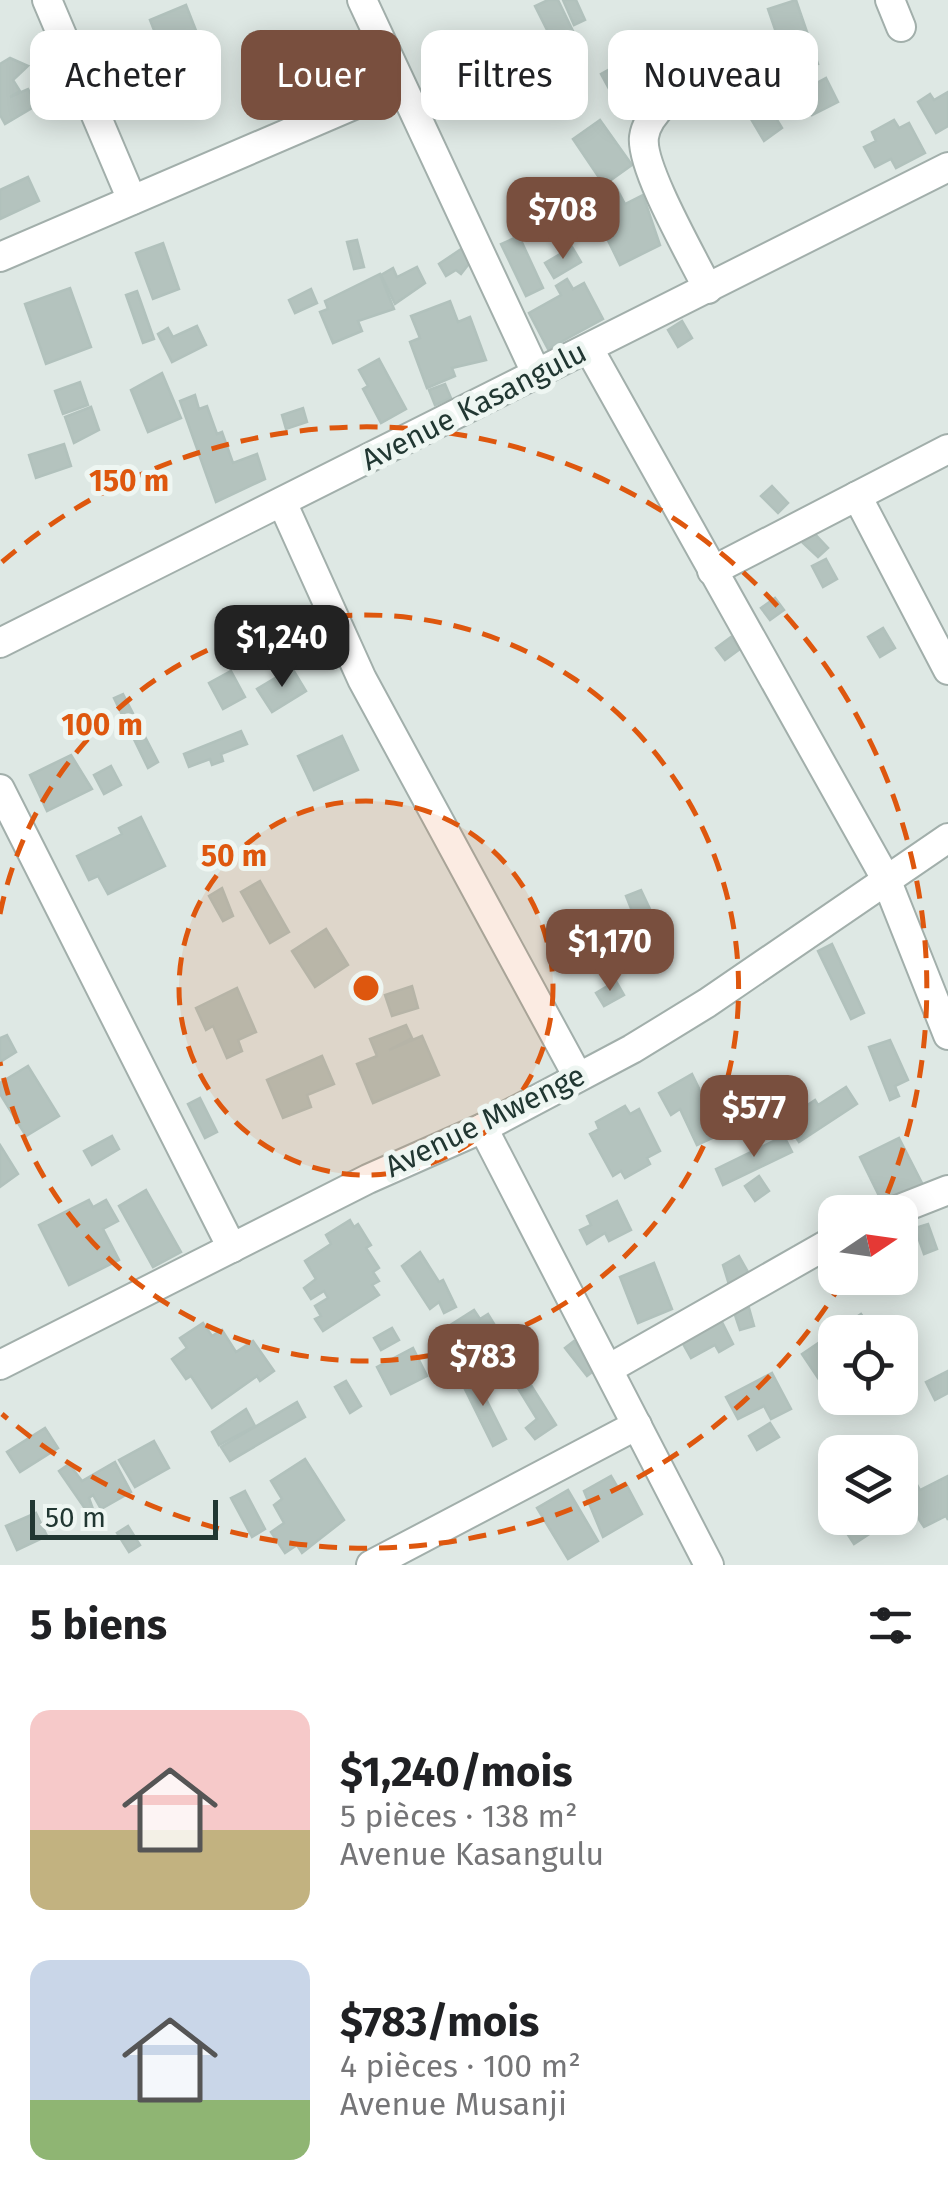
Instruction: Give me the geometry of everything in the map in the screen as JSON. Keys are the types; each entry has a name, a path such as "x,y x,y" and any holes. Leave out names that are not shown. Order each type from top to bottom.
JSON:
{"street":[{"path":"47,0 132,200"},
{"path":"362,0 375,30"},
{"path":"890,0 901,27"},
{"path":"401,92 537,375"},
{"path":"0,256 319,120"},
{"path":"653,120 644,136 648,164 708,289"},
{"name":"Avenue Kasangulu","path":"0,643 948,167"},
{"path":"589,349 886,879 948,1036"},
{"path":"712,572 948,449"},
{"path":"858,496 948,670"},
{"path":"282,502 362,679 577,1076"},
{"path":"0,790 232,1248"},
{"name":"Avenue Mwenge","path":"0,1365 368,1179 483,1128 632,1049 707,1004 948,838"},
{"path":"483,1128 709,1565"},
{"path":"918,1202 948,1190"},
{"path":"610,1368 818,1250"},
{"path":"371,1565 636,1425"}],"building":[{"path":"558,0 573,30 547,30 535,6"},
{"path":"563,0 576,0 585,20 574,25"},
{"path":"796,0 806,30 775,30 768,9"},
{"path":"186,5 196,30 154,30 150,20"},
{"path":"10,58 28,66 13,80 20,91 10,97 28,89 30,109 5,124 0,115 0,64"},
{"path":"826,78 838,102 818,112 818,82"},
{"path":"948,92 948,126 936,133 918,102 930,94 934,100"},
{"path":"600,120 632,165 604,185 573,139"},
{"path":"752,120 777,120 782,128 764,141"},
{"path":"894,120 899,128 909,123 925,153 896,168 891,159 875,167 864,147 876,141 872,132"},
{"path":"28,177 39,201 0,219 0,190"},
{"path":"617,189 625,204 643,195 660,245 620,265 602,228 596,231 583,206"},
{"path":"519,236 543,288 526,296 501,244"},
{"path":"357,240 364,267 354,269 347,242"},
{"path":"163,243 179,289 153,299 136,253"},
{"path":"464,247 471,261 461,274 456,270 446,276 439,264"},
{"path":"572,247 581,262 554,278 545,263"},
{"path":"417,267 425,283 395,304 381,275 393,268 397,277"},
{"path":"380,274 394,309 358,321 362,331 333,343 320,312 328,309 325,301"},
{"path":"567,279 573,289 584,283 603,319 548,349 529,313 561,295 556,286"},
{"path":"70,288 91,347 46,364 25,304"},
{"path":"311,289 317,303 295,313 289,300"},
{"path":"137,291 154,339 143,343 126,295"},
{"path":"450,301 458,322 470,317 486,360 452,368 455,376 427,388 410,342 420,338 411,316"},
{"path":"682,321 692,338 678,347 668,330"},
{"path":"197,326 206,345 172,362 158,334 168,328 173,337"},
{"path":"379,359 406,409 381,423 363,389 368,386 359,370"},
{"path":"162,373 181,418 148,432 131,390"},
{"path":"80,382 88,405 63,414 55,391"},
{"path":"445,384 451,398 435,405 429,390"},
{"path":"195,395 199,409 207,406 217,434 222,432 233,463 257,454 265,479 216,502 180,401"},
{"path":"91,407 99,430 74,443 65,417"},
{"path":"303,408 307,422 286,429 282,415"},
{"path":"64,444 71,466 36,478 29,455"},
{"path":"772,486 788,503 778,513 761,496"},
{"path":"814,533 828,548 818,557 803,543"},
{"path":"826,559 837,579 823,587 812,566"},
{"path":"775,598 784,610 770,620 761,608"},
{"path":"883,628 895,648 880,657 868,637"},
{"path":"731,637 740,649 725,660 716,648"},
{"path":"292,668 306,691 272,712 257,689"},
{"path":"231,671 245,697 223,709 209,683"},
{"path":"123,694 158,762 148,768 114,698"},
{"path":"241,731 247,744 221,754 223,761 212,765 210,759 189,767 184,754"},
{"path":"342,736 358,770 314,790 298,756"},
{"path":"71,755 92,789 47,811 30,775"},
{"path":"111,766 121,785 104,794 94,775"},
{"path":"141,817 165,866 108,894 98,876 89,880 77,856 122,834 119,828"},
{"path":"260,881 289,932 270,943 241,892"},
{"path":"222,888 233,916 223,921 209,896"},
{"path":"641,890 650,909 634,916 626,896"},
{"path":"326,929 348,965 315,987 292,951"},
{"path":"832,944 864,1013 851,1019 818,951"},
{"path":"616,981 624,995 604,1006 596,993"},
{"path":"412,986 418,1008 392,1016 385,995"},
{"path":"237,988 256,1032 238,1040 242,1051 227,1058 213,1026 206,1030 196,1008"},
{"path":"406,1025 412,1038 389,1050 422,1036 439,1075 373,1103 357,1064 377,1056 370,1039"},
{"path":"7,1035 16,1052 0,1062 0,1038"},
{"path":"890,1040 908,1080 895,1086 899,1096 890,1100 869,1047"},
{"path":"322,1056 334,1084 307,1095 311,1107 283,1118 267,1080"},
{"path":"28,1066 59,1116 26,1136 0,1094 0,1083"},
{"path":"692,1074 721,1134 697,1145 680,1109 671,1115 659,1093"},
{"path":"846,1087 857,1104 799,1142 788,1125 807,1113 803,1108 815,1100 818,1105"},
{"path":"200,1098 217,1132 205,1138 188,1104"},
{"path":"625,1106 630,1114 639,1109 660,1151 647,1158 650,1164 625,1178 621,1171 613,1176 590,1134 599,1129 596,1122"},
{"path":"112,1136 119,1149 92,1165 84,1151"},
{"path":"784,1136 792,1152 723,1185 716,1169"},
{"path":"899,1138 926,1191 918,1195 879,1195 860,1157"},
{"path":"0,1145 18,1174 0,1187"},
{"path":"759,1176 769,1191 755,1201 745,1186"},
{"path":"146,1190 181,1252 153,1267 119,1206"},
{"path":"89,1200 93,1207 106,1200 118,1221 103,1229 119,1260 69,1285 39,1225"},
{"path":"617,1201 631,1230 609,1241 605,1233 587,1244 580,1230 591,1225 587,1216"},
{"path":"350,1220 354,1227 358,1224 371,1245 366,1248 379,1268 373,1272 379,1281 372,1285 379,1295 323,1331 315,1319 321,1316 315,1306 328,1298 324,1291 311,1299 304,1288 316,1279 305,1261 331,1244 326,1235"},
{"path":"928,1224 937,1249 924,1254 918,1227"},
{"path":"420,1252 439,1282 443,1280 456,1307 444,1313 439,1302 430,1309 402,1266"},
{"path":"739,1256 753,1281 731,1291 723,1265"},
{"path":"654,1263 672,1309 638,1323 620,1277"},
{"path":"749,1308 754,1326 740,1330 734,1312"},
{"path":"474,1310 480,1319 488,1314 499,1332 456,1354 441,1331"},
{"path":"721,1320 733,1344 719,1352 715,1345 691,1358 682,1342"},
{"path":"203,1323 212,1336 222,1330 236,1352 253,1341 274,1371 260,1381 257,1376 212,1408 191,1376 186,1379 172,1359 187,1348 180,1338"},
{"path":"392,1328 399,1340 381,1350 374,1338"},
{"path":"500,1336 556,1425 535,1439 526,1428 537,1419 490,1343"},
{"path":"574,1341 596,1369 587,1376 565,1348"},
{"path":"818,1343 818,1378 802,1354"},
{"path":"413,1348 427,1376 391,1394 377,1367"},
{"path":"948,1371 948,1393 935,1400 926,1382"},
{"path":"473,1373 506,1439 493,1446 460,1379"},
{"path":"772,1373 791,1409 771,1419 764,1406 738,1419 726,1397"},
{"path":"346,1381 361,1406 350,1413 335,1387"},
{"path":"297,1402 305,1417 230,1461 221,1447"},
{"path":"246,1409 255,1426 219,1445 212,1432"},
{"path":"770,1423 779,1437 757,1450 749,1436"},
{"path":"45,1428 58,1448 20,1472 7,1452"},
{"path":"154,1441 169,1468 135,1487 119,1460"},
{"path":"305,1459 344,1520 302,1553 297,1545 285,1553 271,1532 284,1523 274,1505 282,1499 271,1481"},
{"path":"115,1462 131,1492 101,1509 93,1495 89,1498 93,1509 88,1513 59,1471 69,1464 82,1481"},
{"path":"611,1476 618,1488 626,1484 642,1514 603,1537 584,1491"},
{"path":"948,1476 948,1520 946,1516 924,1527 918,1518 918,1486 920,1490"},
{"path":"568,1490 598,1541 568,1559 537,1508"},
{"path":"245,1491 265,1529 252,1537 231,1498"},
{"path":"36,1513 47,1536 17,1550 6,1526"},
{"path":"128,1526 140,1545 129,1552 117,1533"},
{"path":"848,1535 868,1535 854,1544"}]}
